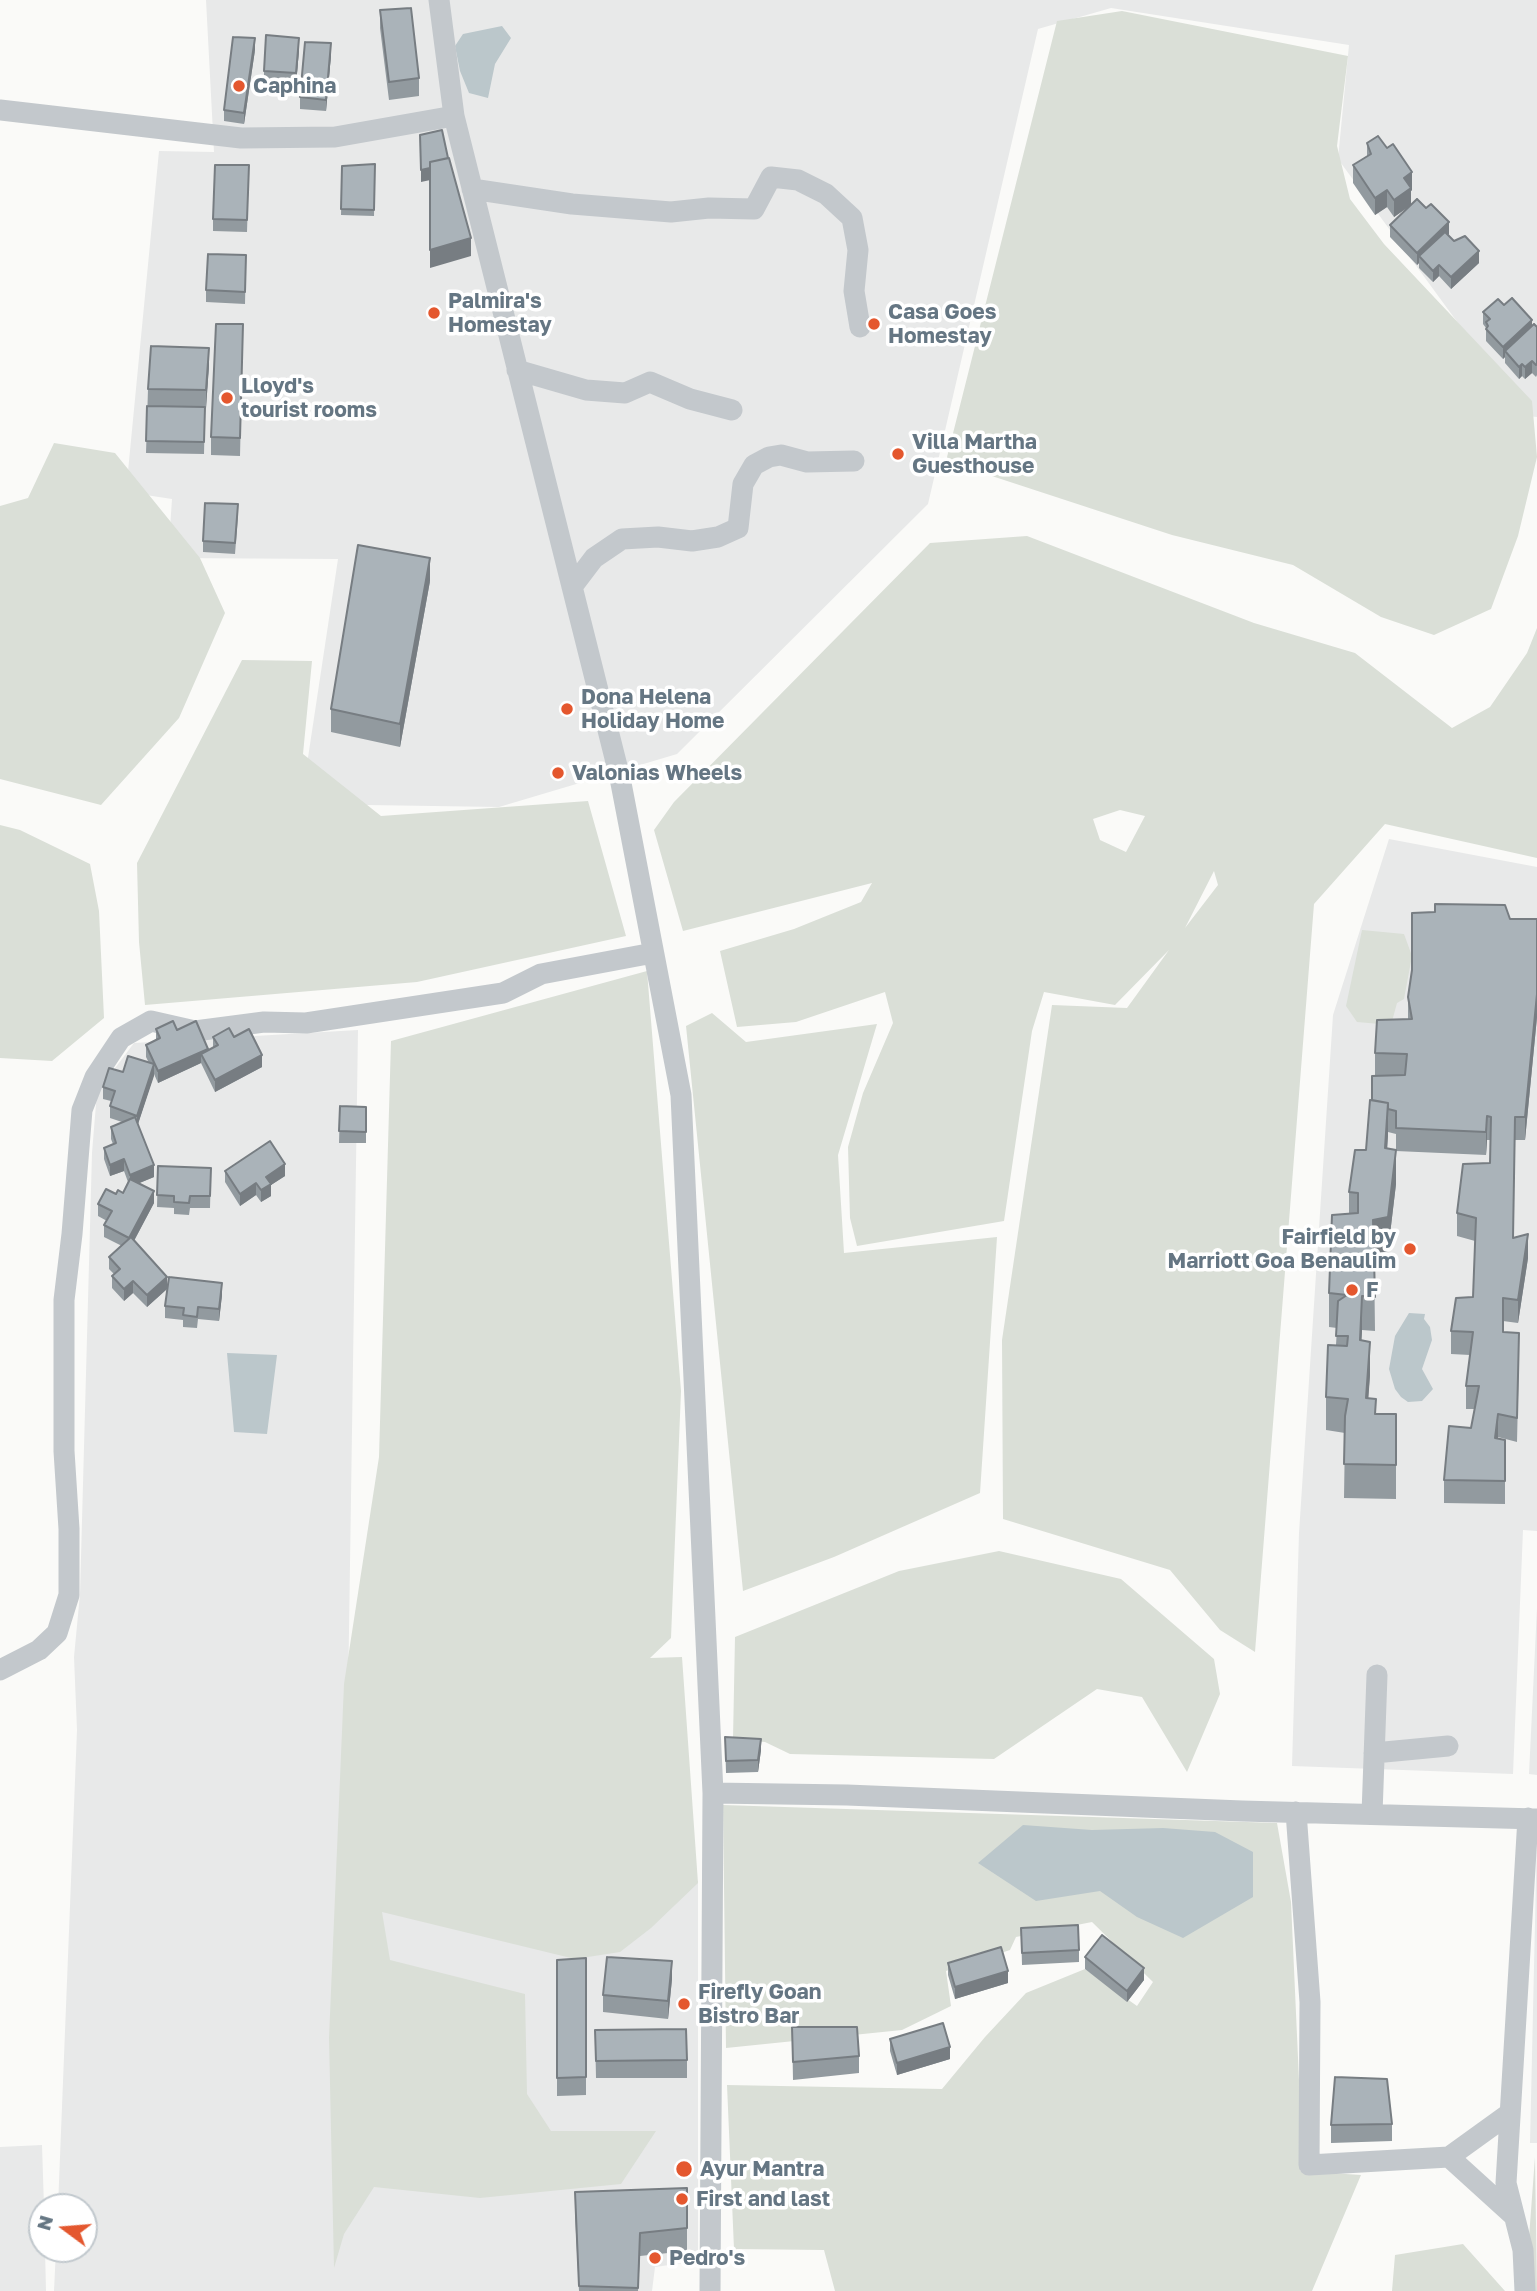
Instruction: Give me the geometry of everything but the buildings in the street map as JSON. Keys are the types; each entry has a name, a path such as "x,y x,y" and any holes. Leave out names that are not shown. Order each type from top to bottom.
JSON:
{"street":[{"path":"439,0 454,116 620,778 681,1095 713,1793 710,2291"},
{"path":"0,110 241,138 335,137 454,116"},
{"path":"472,189 572,204 671,212 709,208 754,209 771,177 798,180 827,194 852,218 858,250 854,291 860,327"},
{"path":"517,370 586,390 625,393 650,382 690,399 732,410"},
{"path":"572,587 594,558 622,539 658,537 692,541 718,537 738,528 743,484 754,465 769,457 781,455 807,463 854,461"},
{"path":"0,1670 39,1650 57,1633 69,1595 69,1529 64,1451 64,1300 82,1110 94,1077 121,1038 150,1021 195,1031 264,1022 306,1023 503,993 541,974 653,953"},
{"path":"1372,1814 1377,1675"},
{"path":"1374,1752 1448,1746"},
{"path":"713,1793 1533,1818 1506,2183 1523,2250 1525,2291"},
{"path":"1296,1812 1310,2002 1309,2165 1449,2157 1510,2113"},
{"path":"1449,2157 1514,2216"}],"shaded area":[{"path":"206,0 1537,0 1537,417 1526,416 1338,159 1349,45 1111,8 1038,29 928,504 677,754 499,807 301,804 338,559 168,558 172,499 126,492 159,151 214,152"},
{"path":"1122,11 1348,56 1337,146 1350,199 1384,244 1532,401 1537,457 1518,536 1491,609 1434,635 1381,617 1293,565 1172,535 946,461 1057,21"},
{"path":"502,26 511,38 495,64 488,98 469,93 460,71 455,46 463,34"},
{"path":"54,443 115,453 200,558 225,613 179,718 101,805 0,779 0,506 28,498"},
{"path":"1027,536 1254,623 1355,653 1452,728 1490,707 1527,653 1537,628 1537,858 1385,824 1314,904 1255,1652 1220,1630 1170,1570 1003,1519 1002,1340 1052,1005 1127,1008 1169,950 1115,1005 1044,992 1032,1031 1004,1221 857,1246 850,1218 848,1147 863,1093 893,1023 885,992 796,1022 737,1027 720,951 794,929 861,902 872,883 683,931 654,830 674,802 930,543","holes":["1120,810 1145,816 1126,852 1100,840 1093,819","1214,871 1218,885 1185,928"]},
{"path":"242,660 312,661 303,754 381,816 588,801 626,936 417,982 145,1005 139,942 137,863"},
{"path":"0,825 20,830 90,864 99,911 104,1018 52,1061 0,1058"},
{"path":"1389,839 1537,867 1537,1531 1523,1530 1513,1774 1292,1766 1299,1533 1333,1015"},
{"path":"1362,930 1404,934 1412,956 1404,999 1397,1003 1391,1025 1357,1022 1346,1006"},
{"path":"647,971 681,1391 671,1638 650,1658 682,1657 698,1883 651,1928 620,1952 575,1959 382,1912 390,1960 525,1994 527,2094 551,2131 656,2131 621,2184 480,2198 374,2187 344,2234 334,2268 329,2038 344,1684 379,1457 391,1041"},
{"path":"712,1013 746,1042 877,1024 838,1155 844,1253 997,1237 980,1493 834,1557 743,1591 686,1026"},
{"path":"358,1030 345,1897 698,1881 698,2261 655,2267 652,2291 54,2291 55,2263 98,2263 98,2193 59,2193 77,1730 74,1657 80,1594 92,1153 97,1092 134,1043"},
{"path":"1409,1313 1425,1314 1424,1319 1430,1327 1432,1340 1422,1369 1433,1389 1422,1401 1408,1402 1395,1389 1389,1369 1395,1336"},
{"path":"227,1353 277,1355 267,1434 234,1432"},
{"path":"999,1551 1121,1579 1214,1659 1220,1694 1187,1772 1142,1697 1097,1689 994,1759 790,1754 765,1742 733,1739 735,1637 899,1571"},
{"path":"1537,1608 1537,1775 1529,1774"},
{"path":"723,1805 1277,1823 1291,1902 1300,2171 1361,2175 1312,2291 835,2291 824,2250 734,2249 727,2085 942,2089 1026,1993 1085,1969 1137,2006 1153,1982 1092,1922 1016,1937 1010,1950 946,1971 951,2006 902,2030 726,2048"},
{"path":"1023,1825 1092,1830 1163,1828 1215,1832 1253,1852 1253,1897 1183,1938 1137,1917 1100,1891 1036,1901 978,1863"},
{"path":"1537,1835 1537,2143 1530,2143"},
{"path":"42,2145 44,2193 28,2193 28,2263 45,2263 46,2291 0,2291 0,2147"},
{"path":"1535,2157 1537,2291 1525,2291"},
{"path":"1463,2244 1505,2291 1392,2291 1395,2255"}],"place":[{"name":"Caphina","path":"239,86"},
{"name":"Palmira's Homestay","path":"434,313"},
{"name":"Casa Goes Homestay","path":"874,324"},
{"name":"Lloyd's tourist rooms","path":"227,398"},
{"name":"Villa Martha Guesthouse","path":"898,454"},
{"name":"Dona Helena Holiday Home","path":"567,709"},
{"name":"Valonias Wheels","path":"558,773"},
{"name":"Fairfield by Marriott Goa Benaulim","path":"1410,1249"},
{"name":"F","path":"1352,1290"},
{"name":"Firefly Goan Bistro Bar","path":"684,2004"},
{"name":"Ayur Mantra","path":"684,2169"},
{"name":"First and last","path":"682,2199"},
{"name":"Pedro's","path":"655,2258"}]}
